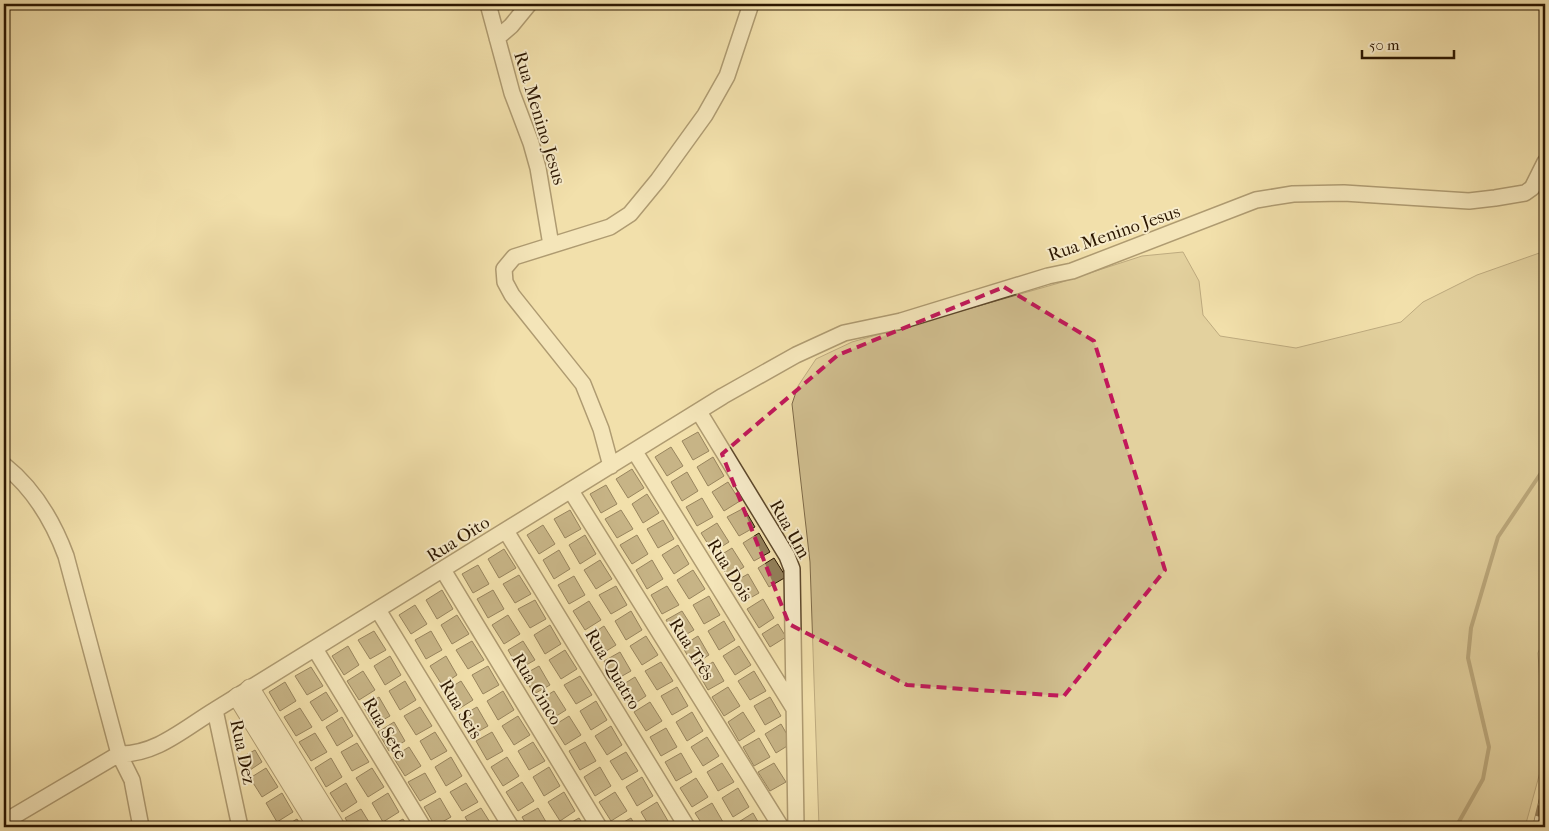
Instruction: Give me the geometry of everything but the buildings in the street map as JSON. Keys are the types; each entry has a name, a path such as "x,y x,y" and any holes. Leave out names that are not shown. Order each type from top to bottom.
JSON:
{"street":[{"name":"Rua Menino Jesus","path":"488,4 512,93 535,160 546,208 551,245"},
{"path":"497,38 511,26 529,4"},
{"path":"611,466 600,429 583,384 521,308 506,282 504,269 510,260 618,223 630,214 700,123 727,76 751,4"},
{"name":"Rua Menino Jesus","path":"699,412 747,382 831,338 901,320 1048,276 1072,271 1256,200 1293,194 1344,193 1468,201 1495,198 1525,193 1532,188 1545,162"},
{"name":"Rua Oito","path":"244,693 699,412"},
{"name":"Rua Um","path":"699,412 787,556 792,569 796,827"},
{"name":"Rua Dois","path":"635,452 794,709"},
{"path":"4,465 26,486 56,529 66,556 120,754 132,780 141,827"},
{"name":"Rua Três","path":"571,491 781,827"},
{"name":"Rua Quatro","path":"506,531 687,827"},
{"name":"Rua Cinco","path":"443,570 599,827"},
{"name":"Rua Seis","path":"378,610 511,827"},
{"name":"Rua Sete","path":"315,649 423,827"},
{"path":"244,693 318,827"},
{"path":"244,693 335,827"},
{"name":"Rua Dez","path":"240,827 215,710 244,693"},
{"path":"4,822 120,754 133,754 149,750 215,710"}],"highlighted area":[{"path":"1004,287 1094,341 1165,570 1064,696 907,685 789,624 722,454 838,355"}],"shaded area":[{"path":"1545,251 1545,636 1538,653 1540,683 1545,699 1545,754 1525,827 819,827 810,562 792,404 798,386 816,359 852,342 1059,283 1142,256 1183,252 1199,281 1203,315 1220,336 1296,348 1401,322 1423,302 1477,275"}],"waterway":[{"path":"1456,827 1483,779 1489,747 1468,658 1471,628 1498,537 1545,467"}],"railway":[{"path":"1535,827 1545,785"}]}
